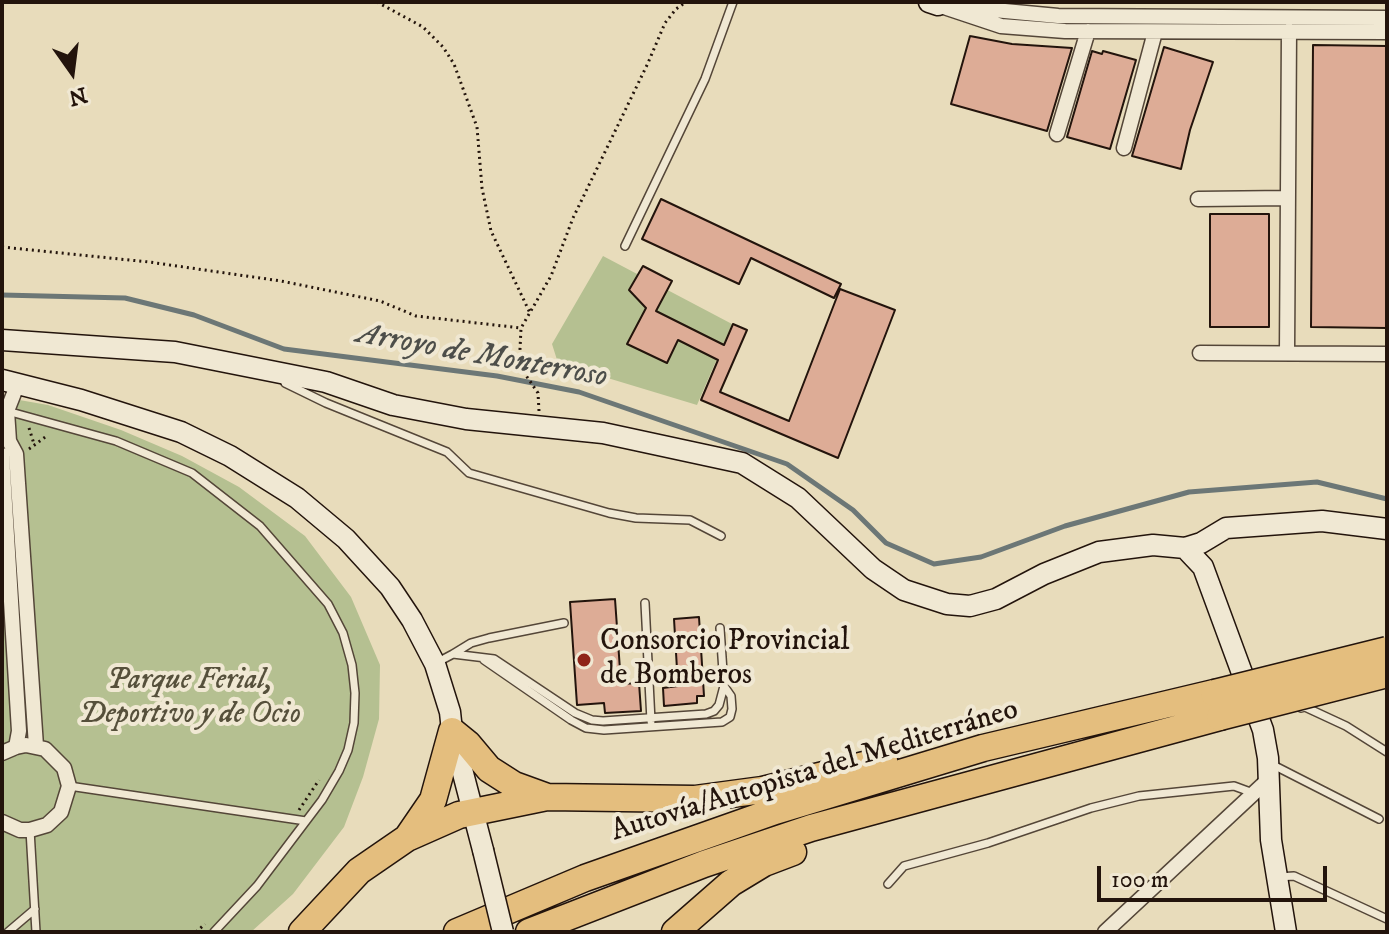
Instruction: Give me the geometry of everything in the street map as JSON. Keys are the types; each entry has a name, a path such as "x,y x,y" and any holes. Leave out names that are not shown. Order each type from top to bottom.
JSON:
{"highway":[{"name":"Autovía/Autopista del Mediterráneo","path":"529,932 704,864 811,828 1387,650"},
{"name":"Autovía/Autopista del Mediterráneo","path":"457,932 585,878 775,811 983,748 1387,674"},
{"path":"407,838 433,800 452,731 489,769 514,785 547,797"},
{"path":"302,932 359,871 407,838 473,811 547,797 695,799 762,790 906,755 983,748"},
{"path":"675,932 731,883 764,863 812,845 887,807"}],"street":[{"path":"1253,18 1257,2"},
{"path":"935,3 1018,13 1097,9 1253,18 1329,18 1386,28"},
{"path":"935,3 978,20 1024,28 1155,32 1386,28"},
{"path":"1024,28 1047,23 1086,24 1092,22 1097,9"},
{"path":"1287,353 1289,31 1294,26 1329,18"},
{"path":"1057,134 1088,31"},
{"path":"1124,148 1155,32"},
{"path":"1198,199 1288,198"},
{"path":"2,340 175,352 326,382 393,405 466,419 603,433 742,463 798,498 883,576 904,590 947,604 970,606 996,599 1044,574 1099,552 1153,545 1185,548 1201,543 1226,528 1322,521 1387,529"},
{"path":"1200,353 1387,354"},
{"path":"9,750 19,731 4,450 10,382 81,400 140,421 238,474 305,520 375,587 404,627 438,662 443,716 452,731 503,932"},
{"path":"4,450 16,454 36,746"},
{"path":"1185,548 1203,567 1263,730 1263,780 1286,932"},
{"path":"2,822 20,830 47,825 61,812 69,786 64,768 45,749 36,746 9,750"},
{"path":"1105,932 1263,780"}],"lane":[{"path":"625,246 705,79 733,2"},
{"path":"282,373 285,383 326,403 447,452 469,473 609,513 636,518 690,520 721,536"},
{"path":"7,411 116,441 192,473 260,526 328,604 343,633 352,665 354,723 339,771 257,886 214,932"},
{"path":"645,603 651,722"},
{"path":"438,662 471,643 564,623"},
{"path":"438,662 482,658 586,728 604,730 714,711 719,705 724,686 720,628"},
{"path":"651,722 722,722 730,717 732,709 731,696 724,686"},
{"path":"1293,709 1305,707 1332,719 1387,752"},
{"path":"1257,715 1281,711"},
{"path":"888,884 904,866 988,843 1091,808 1139,796 1263,780 1277,767 1379,819"},
{"path":"69,786 306,821"},
{"path":"30,830 36,932"},
{"path":"1276,877 1294,876 1387,919"},
{"path":"8,932 35,909"}],"path":[{"path":"377,2 423,27 443,47 454,64 477,127 482,188 491,231 530,313"},
{"path":"537,427 538,393 523,371 521,328 551,276 573,218 665,23 686,2"},
{"path":"2,247 149,262 281,281 380,301 416,316 521,328"},
{"path":"27,425 34,444"},
{"path":"27,456 29,448 55,431"},
{"path":"292,819 327,769"},
{"path":"196,932 208,920"}],"green space":[{"path":"603,256 732,324 697,405 558,363 552,344"},
{"name":"Parque Ferial, Deportivo y de Ocio","path":"2,397 48,405 121,430 182,456 239,487 305,536 351,597 380,665 379,719 363,777 344,827 293,894 251,932 2,932"}],"building":[{"path":"970,36 1012,44 1072,48 1047,131 951,104"},
{"path":"1313,45 1387,46 1387,328 1311,327"},
{"path":"1164,47 1213,62 1190,130 1181,169 1132,156"},
{"path":"1092,51 1136,60 1110,149 1067,137"},
{"path":"661,199 841,284 834,298 751,258 739,284 642,239"},
{"path":"1210,214 1269,214 1269,327 1210,327"},
{"path":"643,266 672,281 656,311 724,345 733,324 747,330 720,392 789,421 840,289 895,310 838,458 701,400 718,360 678,340 667,363 627,344 646,308 629,290"},
{"path":"615,599 621,684 639,683 641,711 605,713 604,703 577,705 570,602"},
{"path":"699,617 704,696 697,696 697,703 664,706 663,688 678,686 674,619"}],"waterway":[{"name":"Arroyo de Monterroso","path":"2,295 125,298 194,315 284,349 497,376 579,392 787,464 853,510 886,543 934,564 981,557 1065,526 1189,492 1317,482 1387,499"}],"place":[{"name":"Consorcio Provincial de Bomberos","path":"584,660"}]}
